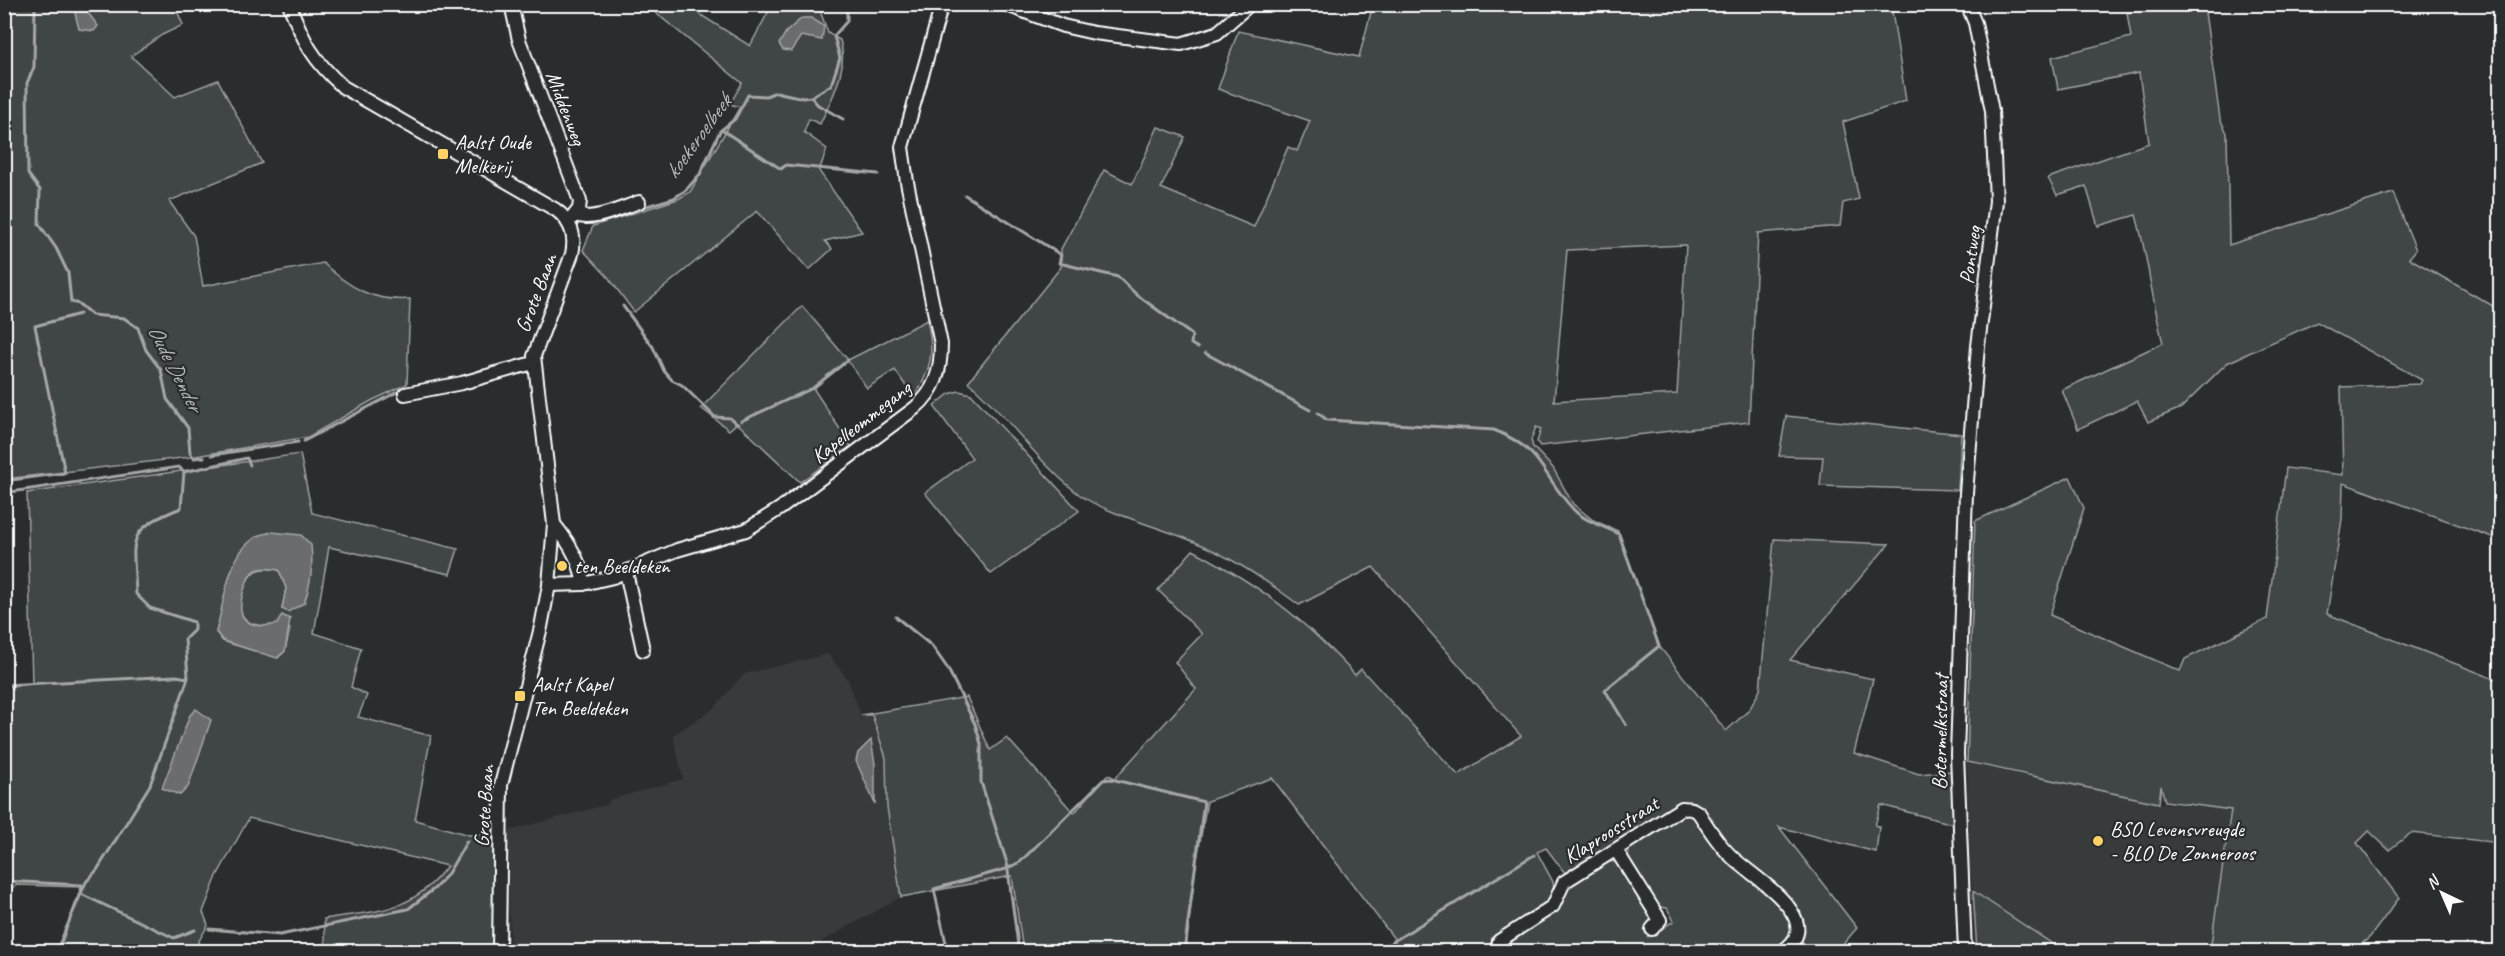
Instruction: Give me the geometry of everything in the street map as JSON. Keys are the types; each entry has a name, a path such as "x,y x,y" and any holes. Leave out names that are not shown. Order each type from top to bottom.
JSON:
{"street":[{"path":"289,4 302,39 319,65 343,87 556,210 572,219 593,216 639,202"},
{"name":"Middenweg","path":"511,4 519,40 580,201 572,219"},
{"name":"Kapelleommegang","path":"549,585 583,584 626,572 677,550 746,530 915,408 931,391 940,371 941,344 907,182 902,147 942,4"},
{"path":"1004,4 1056,24 1094,33 1180,44 1217,33 1250,4"},
{"name":"Pontweg","path":"1966,514 1969,436 1996,201 1992,111 1975,23 1967,4"},
{"name":"Grote Baan","path":"499,951 501,785 541,627 549,585 554,524 533,363 536,347 572,254 572,219"},
{"path":"405,394 462,383 533,363"},
{"name":"Botermelkstraat","path":"1965,951 1957,754 1966,514"},
{"name":"Grote Baan","path":"554,524 565,538 583,573 583,584"},
{"path":"626,572 643,650"},
{"name":"Klaproosstraat","path":"1497,951 1499,941 1553,906 1564,882 1682,808 1692,809 1699,813 1732,857 1777,894 1795,918 1799,927 1798,935 1791,946 1781,951"},
{"path":"1616,850 1660,920 1652,929"}],"shaded area":[{"path":"162,4 165,10 175,6 183,25 162,35 131,56 175,97 218,80 262,163 169,201 194,236 203,286 323,263 343,280 363,292 385,298 410,299 407,384 371,401 308,437 190,457 5,479 4,5"},
{"path":"73,5 82,5 98,26 94,31 79,29"},
{"path":"654,5 685,5 750,46 772,5 818,5 828,33 840,40 841,72 820,124 809,119 804,132 827,149 819,171 862,232 825,241 832,249 809,270 757,211 634,312 608,277 583,250 593,226 678,199 690,192 740,107 730,104 742,83 651,9"},
{"path":"1373,5 1891,5 1906,101 1843,122 1859,199 1843,203 1840,226 1758,233 1749,422 1540,446 1537,442 1541,429 1536,427 1531,440 1533,447 1553,468 1573,504 1593,520 1618,531 1659,646 1726,731 1749,710 1760,690 1774,539 1889,544 1790,660 1873,679 1854,753 1919,774 1952,771 1953,824 1881,805 1875,825 1879,827 1876,852 1779,827 1857,928 1837,951 1788,951 1794,948 1803,934 1801,918 1780,891 1719,837 1704,812 1688,802 1565,873 1546,848 1537,852 1553,882 1555,893 1548,904 1493,951 1377,951 1395,940 1272,778 1207,801 1195,871 1186,951 1023,951 1012,876 901,897 887,807 886,758 872,715 861,715 967,697 990,750 1007,738 1074,813 1108,775 1115,778 1196,689 1175,662 1202,634 1158,590 1193,550 1240,577 1280,605 1317,636 1355,675 1361,669 1458,775 1521,736 1373,567 1299,605 1260,577 1219,553 1103,508 1080,495 1051,469 983,395 968,382 1061,267 1061,249 1104,170 1132,184 1158,127 1185,137 1161,188 1254,227 1288,147 1297,151 1310,121 1218,89 1238,31 1359,57","holes":["1686,245 1677,394 1554,401 1567,250"]},
{"path":"2175,5 2204,5 2220,119 2227,133 2229,245 2393,193 2416,250 2409,258 2500,310 2500,540 2343,483 2342,519 2327,614 2500,681 2500,843 2411,833 2389,850 2369,831 2357,843 2399,898 2370,937 2353,951 2210,951 2231,810 2165,801 2161,786 2159,803 1967,762 1975,521 2070,477 2084,508 2050,615 2180,671 2185,659 2267,619 2286,468 2343,475 2341,387 2420,384 2422,380 2317,322 2227,363 2181,408 2148,422 2137,401 2078,429 2062,390 2163,343 2136,215 2098,226 2086,186 2057,195 2048,178 2149,143 2139,73 2058,89 2052,57 2131,37 2127,13"},
{"path":"802,18 811,18 824,26 822,40 801,36 791,51 783,50 779,44 786,32"},
{"path":"802,306 848,360 927,320 931,352 928,370 914,398 895,370 867,388 848,361 813,388 851,446 800,482 737,423 729,430 701,408"},
{"path":"959,391 971,394 1079,511 991,574 925,493 972,458 934,406 949,394"},
{"path":"1786,416 1961,434 1958,490 1820,486 1823,457 1779,456"},
{"path":"300,454 312,513 458,549 450,574 329,547 314,633 361,648 351,687 367,695 358,717 431,736 415,820 469,835 493,834 493,951 326,951 324,919 377,911 406,901 434,882 447,866 249,818 217,876 203,912 208,925 193,951 59,951 81,887 16,885 5,894 5,687 32,684 27,493","holes":["241,551 309,584 297,607 282,609 286,588 279,570 268,569 254,572 246,582 238,607 242,616 260,626 290,629 285,651 278,658 223,641 216,632 234,565"]},
{"path":"271,532 301,535 311,545 312,552 310,582 304,603 288,612 282,609 286,588 279,570 258,569 249,576 244,590 241,600 242,616 251,624 277,624 282,615 290,619 285,651 277,658 223,641 216,632 228,582 237,557 255,538"},
{"path":"828,654 848,680 861,715 872,714 886,758 887,807 901,897 805,951 510,951 508,831 609,804 609,800 683,779 673,735 712,710 744,674"},
{"path":"196,709 211,720 188,787 180,795 162,788 190,715"},
{"path":"871,740 875,764 875,804 856,761 858,753"},
{"name":"BSO Levensvreugde - BLO De Zonneroos","path":"1967,763 2159,803 2231,810 2210,951 2060,951 1973,891 1970,872"},
{"path":"1682,813 1693,816 1776,898 1794,926 1791,938 1772,951 1501,952 1517,931 1547,903 1580,877 1606,862 1617,862 1653,919 1644,930 1648,937 1674,921 1667,908 1659,907 1628,860 1629,846"},
{"path":"1973,891 2063,951 1977,951"}],"waterway":[{"name":"Oude Dender","path":"35,4 34,67 27,83 28,174 40,190 39,224 56,248 68,273 71,302 79,304 92,315 124,318 138,328 146,350 161,370 167,399 188,428 190,453 194,458 204,457"},
{"name":"koekeroelbeek","path":"630,211 674,198 686,190 700,174 720,131 735,119 748,95 766,96 776,92 803,98 811,97 831,85 840,58 834,36 847,21 847,8 863,4"},
{"path":"811,97 818,105 843,119"},
{"path":"722,130 781,169 786,165 878,174"},
{"path":"965,195 1061,255 1059,263 1118,277 1137,295 1192,335 1191,344 1198,348"},
{"path":"623,306 653,347 664,371 672,380 682,385 715,417 730,418 737,424"},
{"path":"4,481 65,473 35,326 80,314"},
{"path":"1205,353 1310,410"},
{"path":"491,367 522,360"},
{"path":"741,421 813,388 848,360"},
{"path":"470,375 482,370"},
{"path":"304,441 397,392"},
{"path":"1318,413 1327,420 1494,430 1524,447 1541,465 1563,498 1578,514 1619,534 1659,646 1605,690 1626,725"},
{"path":"212,455 298,442"},
{"path":"4,493 179,467 184,472 247,458 250,465"},
{"path":"184,472 181,508 149,523 141,531 136,539 134,561 136,594 150,608 194,622 194,630 185,639 188,677"},
{"path":"896,617 932,646 948,669 975,724 981,744 981,782 1007,863 1019,952"},
{"path":"4,685 176,676 188,678 150,785 97,870 86,882 56,952"},
{"path":"948,952 934,889 1006,869 1020,862 1103,780 1111,779 1204,802 1184,952"},
{"path":"209,929 280,935 408,909 435,888 447,875 467,841"},
{"path":"1376,952 1534,855"},
{"path":"4,881 82,885 81,890"},
{"path":"81,894 174,938 195,930"}],"place":[{"name":"Aalst Oude Melkerij","path":"443,154"},
{"name":"ten Beeldeken","path":"562,566"},
{"name":"Aalst Kapel Ten Beeldeken","path":"520,696"},
{"name":"BSO Levensvreugde - BLO De Zonneroos","path":"2098,841"}]}
